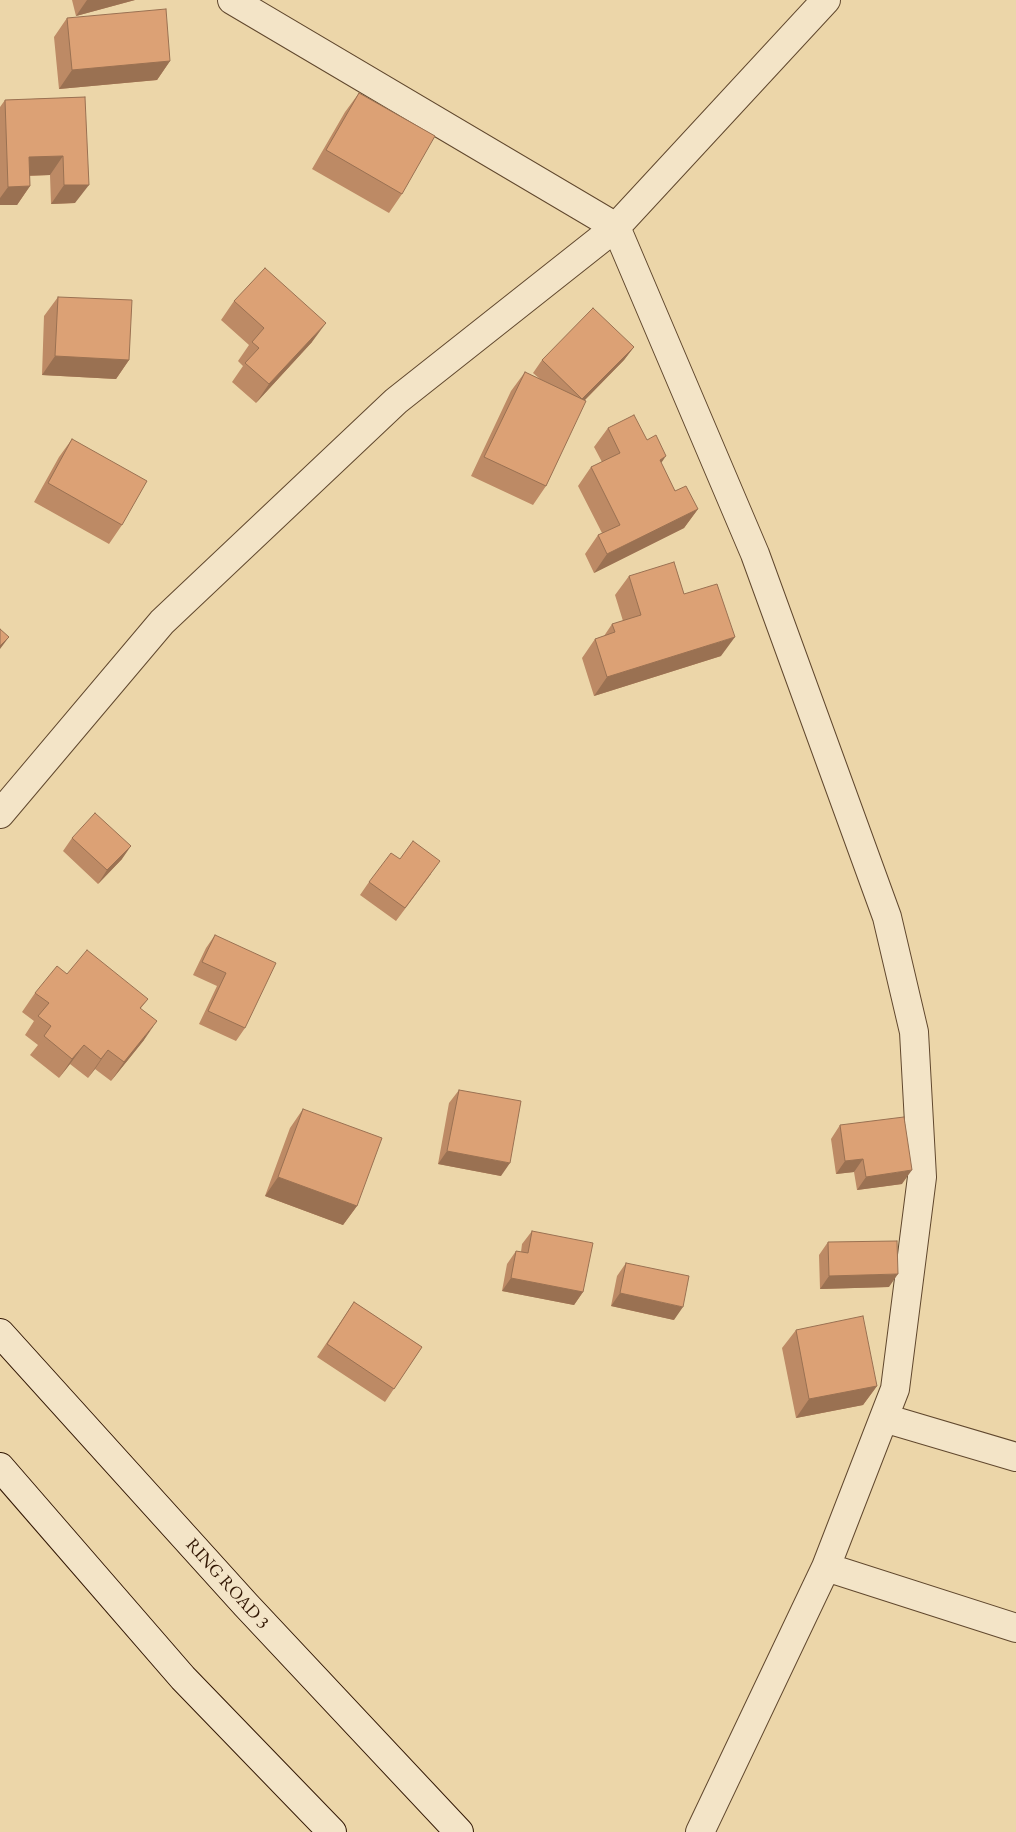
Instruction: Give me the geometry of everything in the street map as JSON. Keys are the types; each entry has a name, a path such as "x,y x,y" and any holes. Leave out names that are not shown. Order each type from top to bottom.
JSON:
{"street":[{"path":"232,0 616,227 755,554 887,917 914,1032 922,1177 895,1389 826,1567 700,1832"},
{"path":"0,814 162,622 396,401 616,227 826,0"},
{"name":"RING ROAD 3","path":"0,1333 246,1605 459,1832"},
{"path":"884,1418 1016,1457"},
{"path":"0,1467 184,1678 332,1832"},
{"path":"826,1567 1016,1628"}],"building":[{"path":"166,9 170,61 72,70 67,18"},
{"path":"359,93 435,136 402,194 326,150"},
{"path":"85,97 89,185 64,185 63,156 29,157 30,186 8,187 5,100"},
{"path":"265,268 326,323 269,384 245,363 259,348 252,342 264,328 234,301"},
{"path":"58,297 132,300 129,360 55,356"},
{"path":"593,308 634,347 582,399 542,360"},
{"path":"525,372 586,401 546,486 484,457"},
{"path":"634,415 647,440 656,435 666,456 660,460 675,491 686,486 698,509 607,554 598,535 620,525 591,467 620,453 608,428"},
{"path":"72,439 147,481 122,525 48,483"},
{"path":"674,562 684,594 717,584 735,637 607,677 595,639 615,632 612,624 641,615 629,576"},
{"path":"0,629 9,637 0,646"},
{"path":"95,813 131,846 107,870 72,838"},
{"path":"413,841 440,861 405,908 369,882 391,853 400,859"},
{"path":"215,935 276,963 245,1028 208,1011 226,973 202,962"},
{"path":"87,950 148,999 140,1008 157,1021 124,1062 108,1050 101,1059 84,1045 72,1059 44,1036 51,1026 38,1016 49,1003 35,993 57,966 67,974"},
{"path":"459,1090 521,1101 510,1163 447,1151"},
{"path":"303,1109 382,1138 357,1206 278,1177"},
{"path":"904,1117 912,1170 866,1177 863,1159 845,1161 840,1125"},
{"path":"532,1231 593,1243 583,1292 511,1278 516,1251 528,1253"},
{"path":"897,1241 898,1274 829,1276 828,1242"},
{"path":"626,1263 689,1276 683,1307 620,1293"},
{"path":"354,1302 422,1347 394,1389 327,1344"},
{"path":"863,1316 877,1386 809,1399 796,1330"}]}
